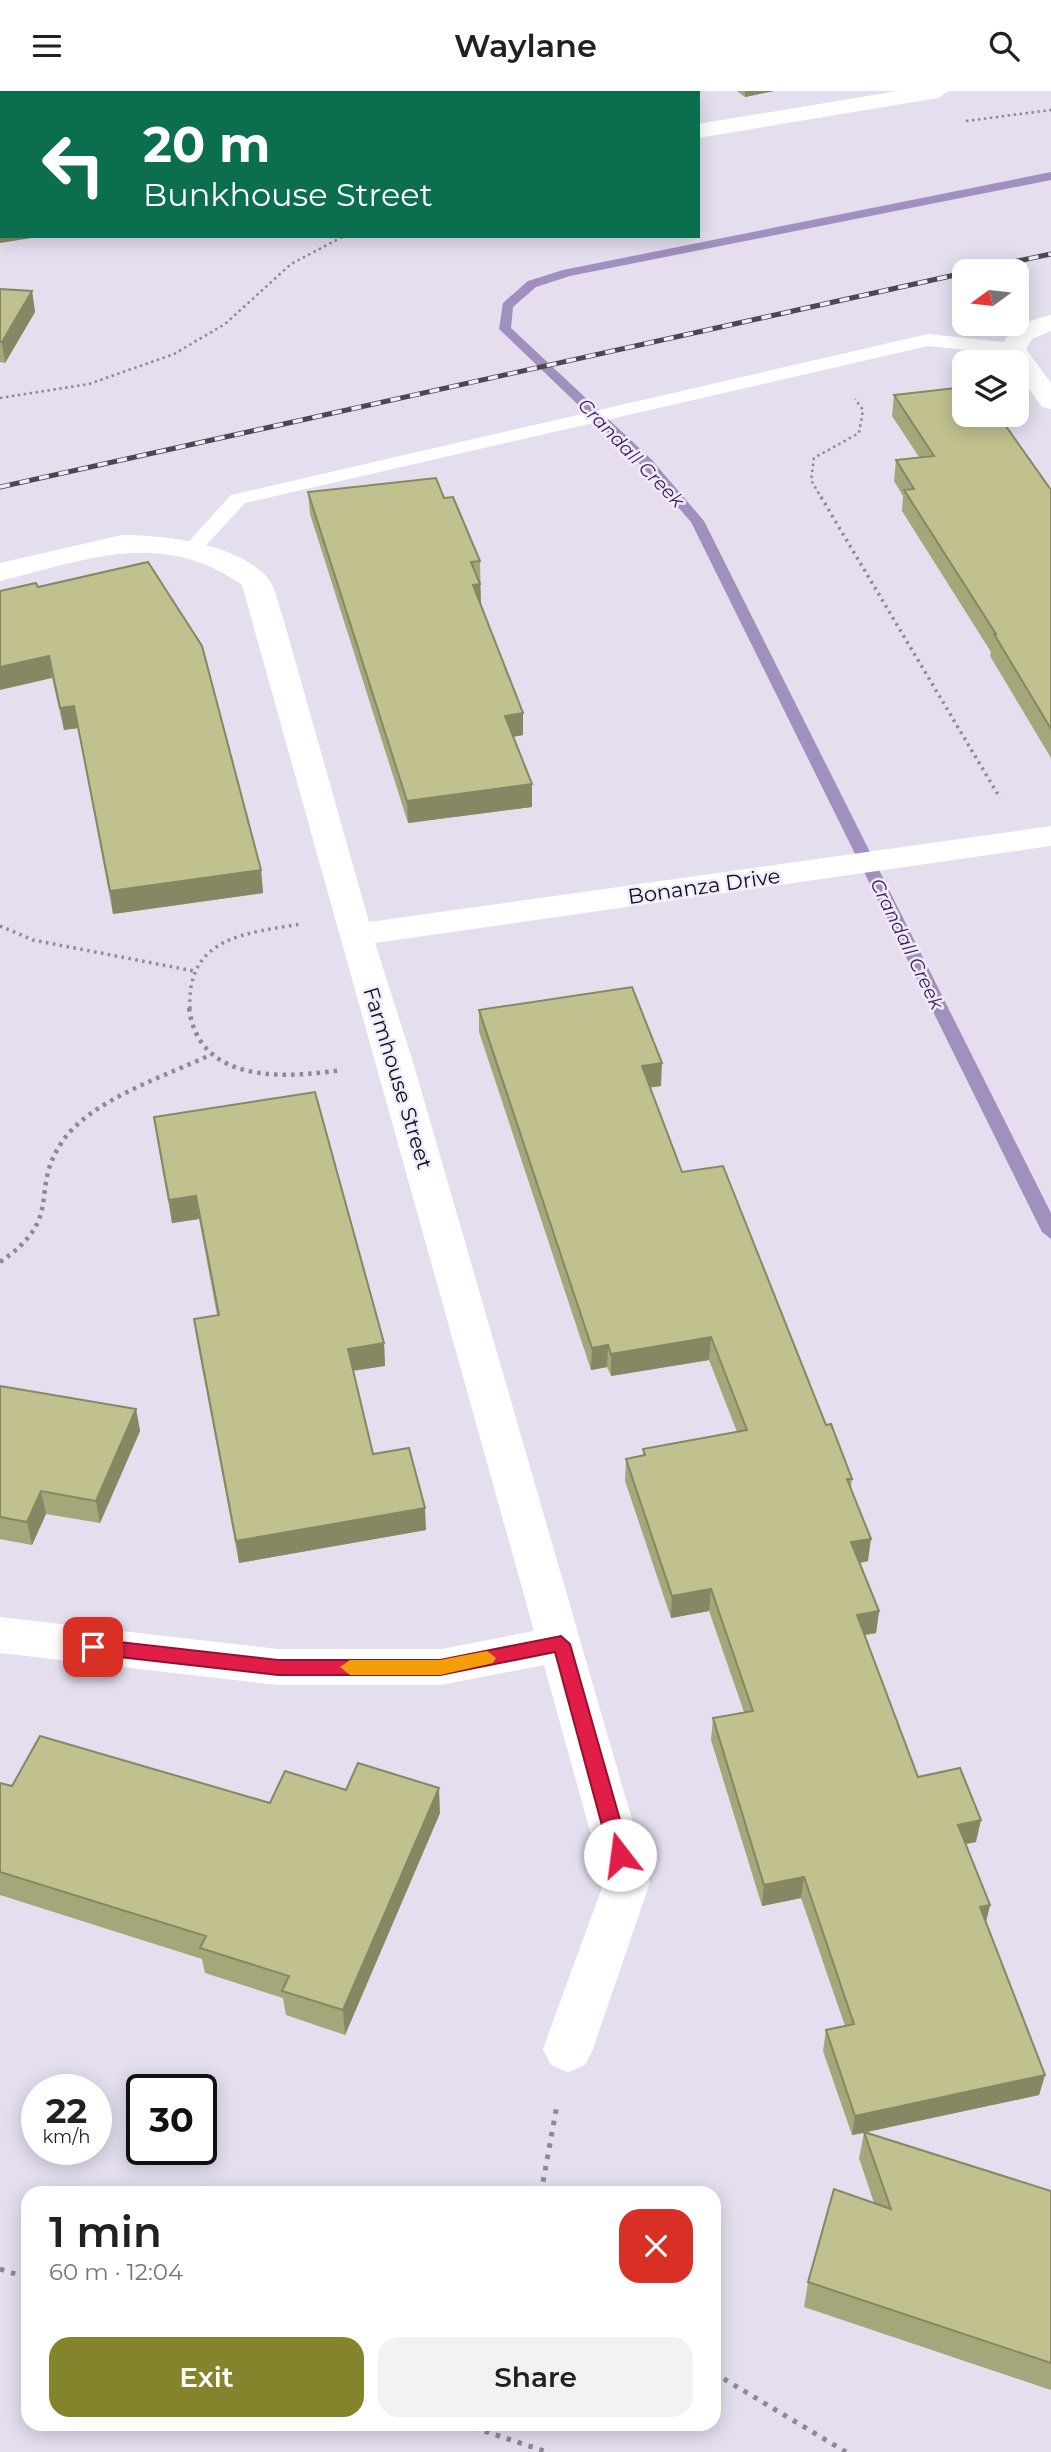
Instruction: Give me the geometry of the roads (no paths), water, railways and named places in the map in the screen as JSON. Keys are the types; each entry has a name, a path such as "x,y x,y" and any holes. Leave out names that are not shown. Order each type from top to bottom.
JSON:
{"street":[{"path":"700,131 937,91"},
{"path":"700,110 723,128"},
{"path":"1051,323 1032,328 1015,344 1051,401"},
{"name":"Farmhouse Street","path":"0,572 122,544 161,544 226,561 255,581 269,621 353,926 561,1644 627,1882 568,2049"},
{"name":"Bonanza Drive","path":"353,926 656,893 1051,836"},
{"path":"0,1635 278,1667 440,1667 561,1644"}],"lane":[{"path":"191,550 238,499 928,340 1015,344"}],"waterway":[{"name":"Crandall Creek","path":"1051,176 567,273 532,284 507,306 505,329 646,462 697,521 1051,1232"}],"railway":[{"path":"1027,259 1051,254"},
{"path":"0,487 952,276"}]}
